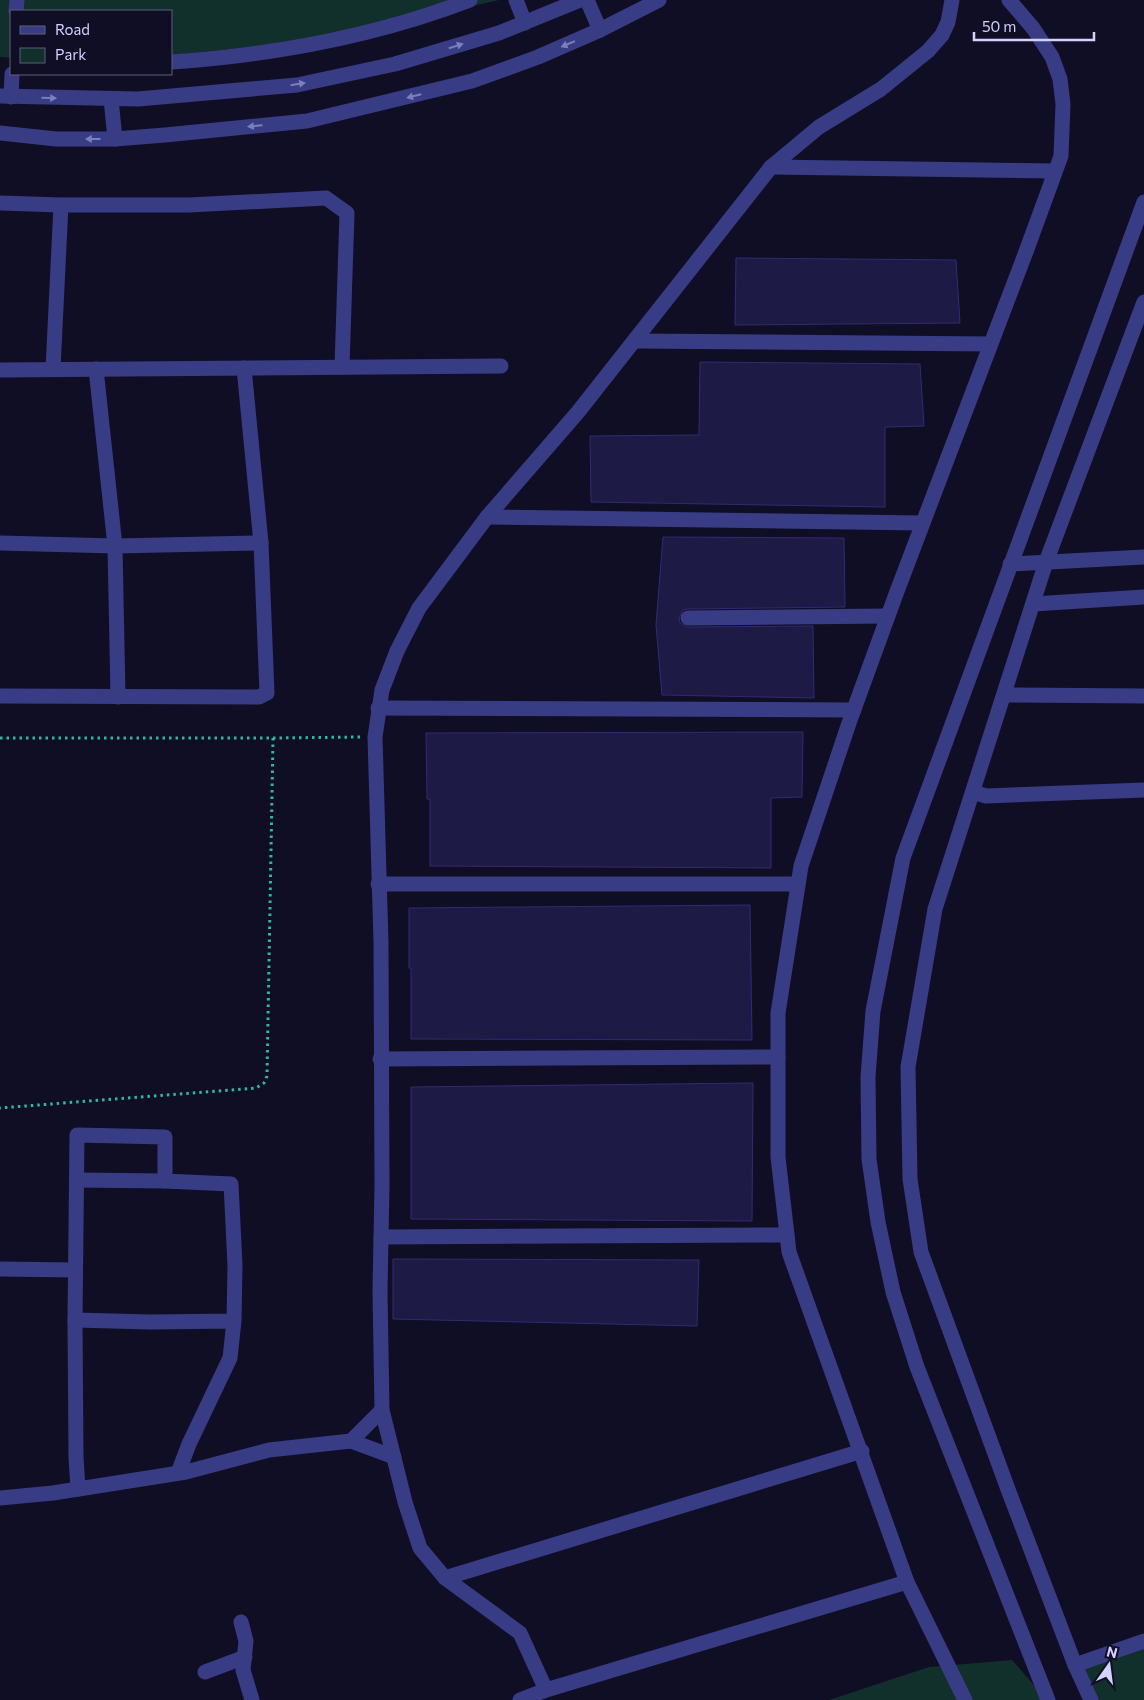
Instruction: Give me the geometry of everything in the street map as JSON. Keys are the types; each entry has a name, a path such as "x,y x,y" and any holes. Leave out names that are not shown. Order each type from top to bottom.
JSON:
{"street":[{"path":"172,62 230,58 302,48 373,32 442,11 470,0"},
{"path":"516,0 525,23"},
{"path":"12,75 5,97 138,99 297,85 395,64 499,33 580,0"},
{"path":"587,0 600,30"},
{"path":"0,133 56,139 115,139 165,136 307,121 472,82 538,57 600,30 659,0"},
{"path":"546,1690 520,1633 445,1578 420,1548 405,1502 382,1410 380,1291 381,942 375,737 382,690 397,651 419,608 487,517 578,412 771,167 819,127 881,89 928,51 942,35 948,22 952,0"},
{"path":"964,1699 907,1582 789,1252 778,1157 778,1012 801,866 854,710 922,522 1061,156 1063,104 1060,79 1052,57 1034,28 1009,0"},
{"path":"111,99 115,139"},
{"path":"771,167 1055,171"},
{"path":"0,203 61,206 189,205 326,198 347,213 342,367"},
{"path":"1048,1700 917,1367 893,1292 878,1222 869,1159 868,1077 873,1011 903,858 1144,202"},
{"path":"53,369 61,206"},
{"path":"1091,1700 1075,1665 1009,1492 921,1252 910,1179 908,1067 936,910 1046,562 1144,302"},
{"path":"635,341 990,344"},
{"path":"0,370 501,366"},
{"path":"0,696 259,697 267,693 261,543 244,368"},
{"path":"96,369 115,546 118,697"},
{"path":"487,517 922,522"},
{"path":"0,543 115,546 261,543"},
{"path":"1010,564 1144,557"},
{"path":"1033,604 1144,597"},
{"path":"688,618 888,616"},
{"path":"1004,695 1144,696"},
{"path":"378,708 854,710"},
{"path":"973,792 986,796 1144,790"},
{"path":"378,884 798,884"},
{"path":"380,1059 778,1058"},
{"path":"78,1489 74,1320 78,1135 165,1137 165,1181"},
{"path":"77,1180 231,1184 235,1265 234,1321 230,1358 189,1444 182,1472"},
{"path":"381,1237 787,1235"},
{"path":"0,1269 75,1270"},
{"path":"74,1320 150,1322 234,1321"},
{"path":"351,1441 382,1410"},
{"path":"0,1498 53,1493 182,1472 268,1450 351,1441 394,1457"},
{"path":"445,1578 862,1452"},
{"path":"523,1700 546,1690 907,1582"},
{"path":"241,1622 246,1641 243,1670 252,1700"},
{"path":"1075,1665 1144,1641"},
{"path":"205,1672 245,1657"}],"path":[{"path":"0,738 375,737"},
{"path":"0,1108 256,1088 264,1083 267,1076 273,738"}],"green space":[{"path":"0,0 499,0 321,40 172,55 172,10 10,10 10,58 0,57"},
{"path":"1144,1642 1144,1700 1091,1700 1075,1665"},
{"path":"1012,1660 1047,1700 829,1700 929,1667"}],"building":[{"path":"736,258 956,260 960,323 735,325"},
{"path":"700,362 920,364 924,426 885,427 885,507 591,502 590,436 699,435"},
{"path":"663,537 844,538 845,607 688,609 683,610 679,618 680,623 688,627 813,626 814,698 662,695 656,625"},
{"path":"803,732 802,797 771,798 771,868 430,866 430,799 427,799 426,733"},
{"path":"750,905 752,1040 411,1039 409,908"},
{"path":"753,1083 752,1221 411,1219 411,1087"},
{"path":"393,1259 699,1260 697,1326 393,1319"}]}
